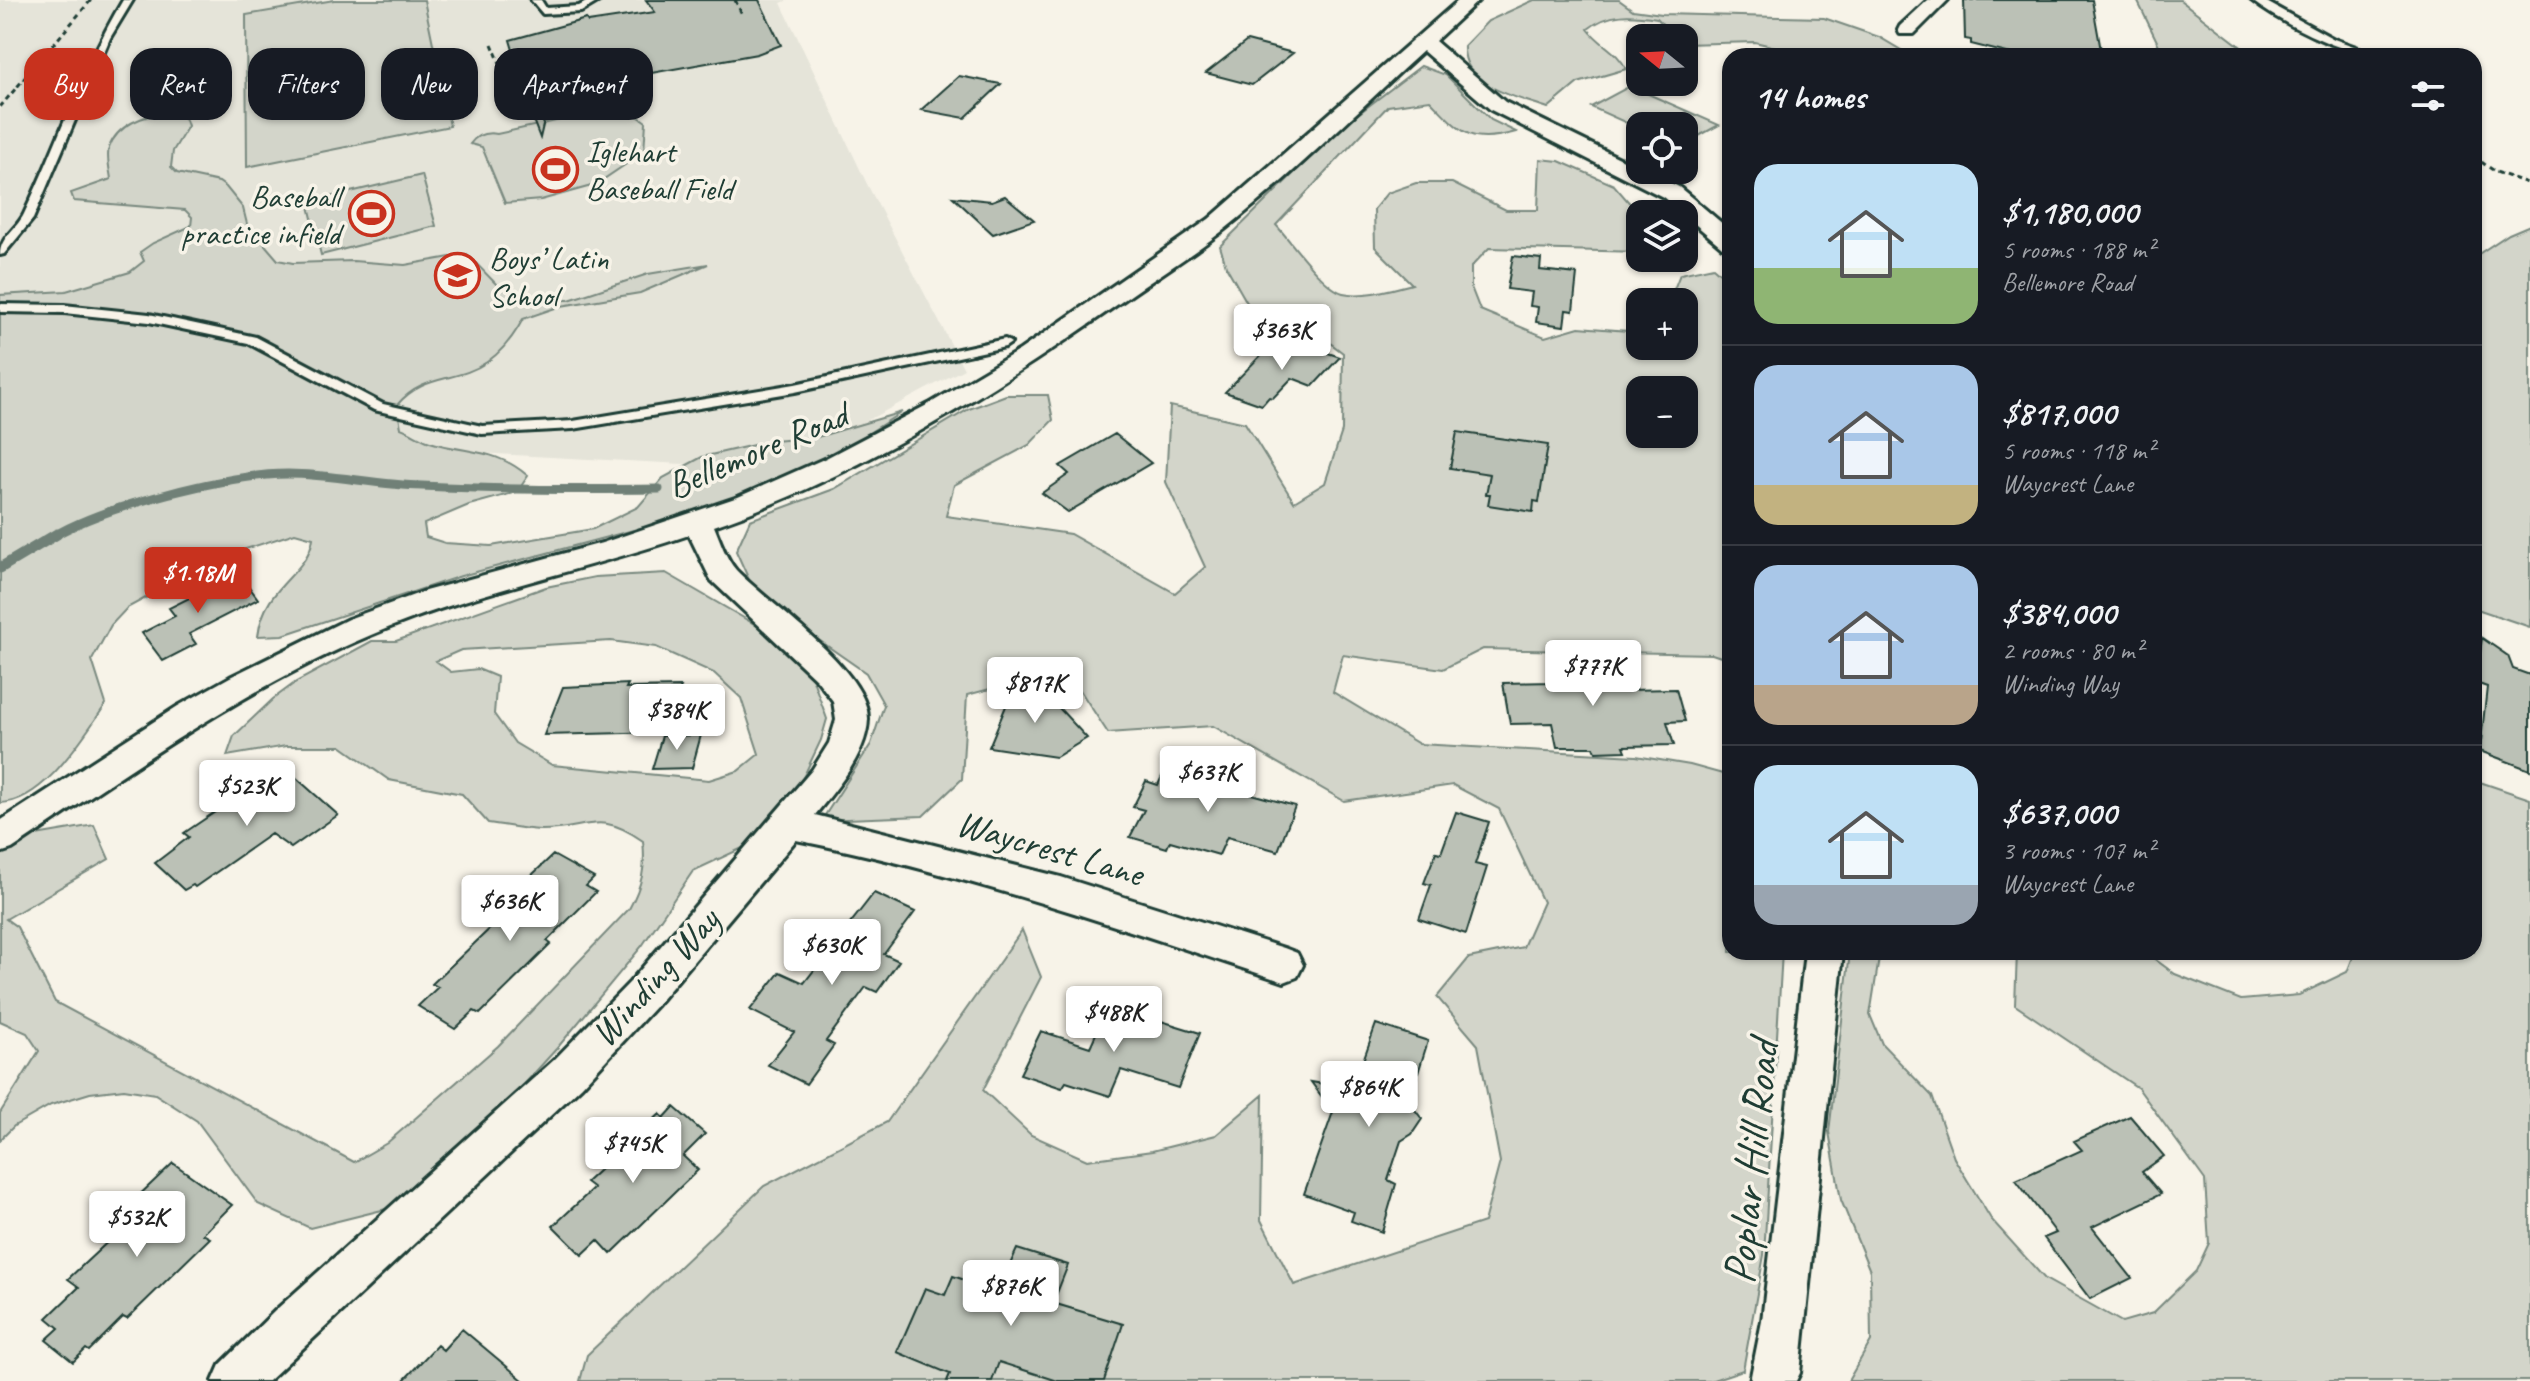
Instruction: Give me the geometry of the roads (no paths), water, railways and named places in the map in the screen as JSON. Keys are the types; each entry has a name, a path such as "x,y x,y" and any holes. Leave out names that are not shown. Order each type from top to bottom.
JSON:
{"street":[{"name":"Bellemore Road","path":"0,839 189,715 241,685 359,627 490,582 610,551 698,523 836,464 938,410 1029,355 1217,224 1470,0"},
{"path":"1907,30 1939,0"},
{"path":"1423,41 1498,106 1671,192 1722,235"},
{"name":"Winding Way","path":"236,1381 568,1073 643,994 788,824 824,780 845,746 852,720 849,698 828,672 721,573 698,523"},
{"name":"Waycrest Lane","path":"788,824 859,838 1061,892 1284,965"},
{"name":"Poplar Hill Road","path":"1773,1381 1777,1373 1784,1321 1823,960"}],"lane":[{"path":"0,252 27,219 105,38 128,0"},
{"path":"536,0 543,11 581,9 596,0"},
{"path":"2256,0 2331,41 2352,48"},
{"path":"0,308 64,309 149,318 252,340 379,407 482,430 573,425 795,388 1005,343"}],"waterway":[{"path":"54,536 135,503 263,475 305,474 452,487 659,489"},
{"path":"0,568 57,534"}],"place":[{"name":"Iglehart Baseball Field","path":"555,169"},
{"name":"Baseball practice infield","path":"371,214"},
{"name":"Boys’ Latin School","path":"458,276"}]}
